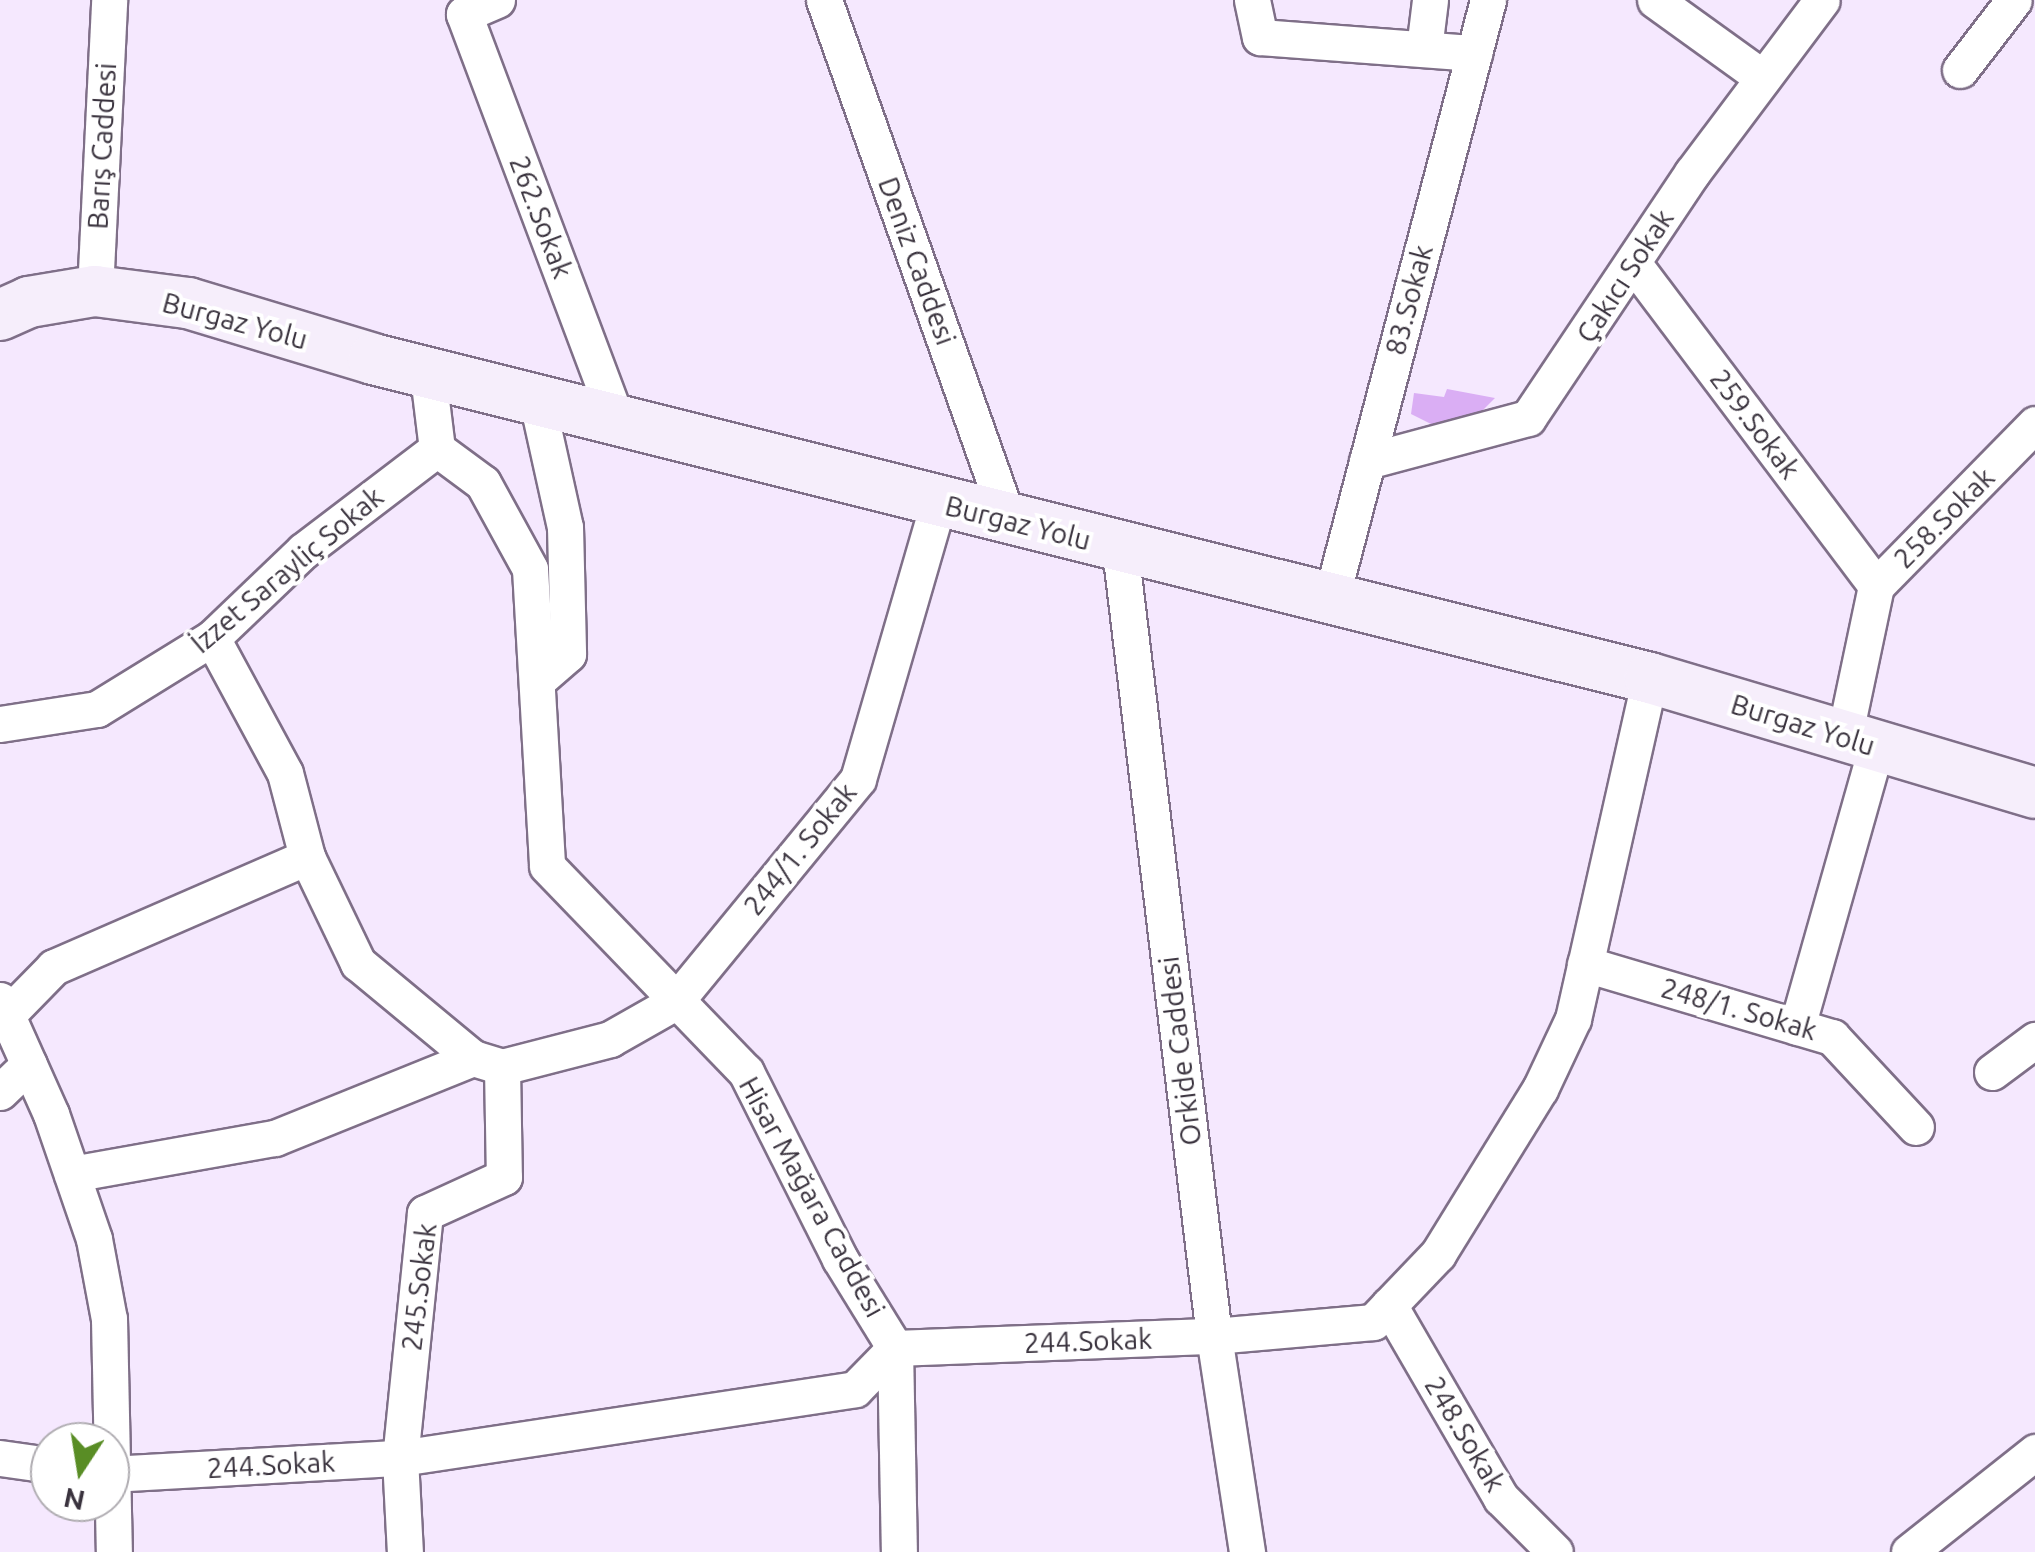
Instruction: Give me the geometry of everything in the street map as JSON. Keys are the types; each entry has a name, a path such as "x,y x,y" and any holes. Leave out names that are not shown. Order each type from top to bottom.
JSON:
{"street":[{"name":"Barış Caddesi","path":"95,291 109,0"},
{"name":"262.Sokak","path":"497,0 464,14 617,421"},
{"name":"Deniz Caddesi","path":"824,0 1010,522"},
{"path":"1252,0 1260,36 1474,53"},
{"path":"1424,49 1430,0"},
{"name":"83.Sokak","path":"1330,599 1488,0"},
{"path":"1655,0 1764,78"},
{"name":"Çakıcı Sokak","path":"1367,461 1528,418 1633,263 1822,0"},
{"path":"1960,70 2014,0"},
{"name":"259.Sokak","path":"1633,263 1876,586"},
{"name":"Burgaz Yolu","path":"0,315 29,302 95,291 188,303 372,360 428,368 537,401 1010,522 1650,678 2035,793"},
{"path":"428,368 437,449"},
{"path":"537,401 564,526 568,654 540,678"},
{"name":"258.Sokak","path":"1797,1027 1860,742 1876,586 2035,424"},
{"name":"İzzet Sarayliç Sokak","path":"0,724 98,709 212,638 303,551 437,449"},
{"name":"Hisar Mağara Caddesi","path":"437,449 483,482 530,569 540,678 547,866 626,942 675,1002 746,1072 840,1259 896,1348 898,1552"},
{"name":"244/1. Sokak","path":"675,1002 858,779 938,503"},
{"name":"Orkide Caddesi","path":"1120,549 1214,1336 1247,1552"},
{"path":"212,638 285,774 307,857 358,963 487,1063"},
{"name":"244.Sokak","path":"130,1474 400,1458 855,1389 896,1348 1214,1336 1373,1322 1438,1254 1540,1089 1573,1018 1650,678"},
{"path":"111,1422 110,1319 94,1240 72,1174 3,1008 54,967 307,857"},
{"name":"248/1. Sokak","path":"1585,964 1832,1037 1916,1128"},
{"path":"72,1174 275,1138 487,1063 610,1038 675,1002"},
{"path":"1992,1072 2035,1040"},
{"name":"245.Sokak","path":"405,1552 400,1458 425,1212 504,1177 487,1063"},
{"path":"0,1092 28,1064"},
{"name":"248.Sokak","path":"1389,1305 1501,1498 1556,1552"},
{"path":"1909,1552 2035,1452"},
{"path":"0,1458 30,1463"},
{"path":"113,1522 114,1552"}],"shaded area":[{"path":"1447,389 1495,398 1474,419 1453,423 1433,425 1411,414 1414,393 1444,397"}]}
